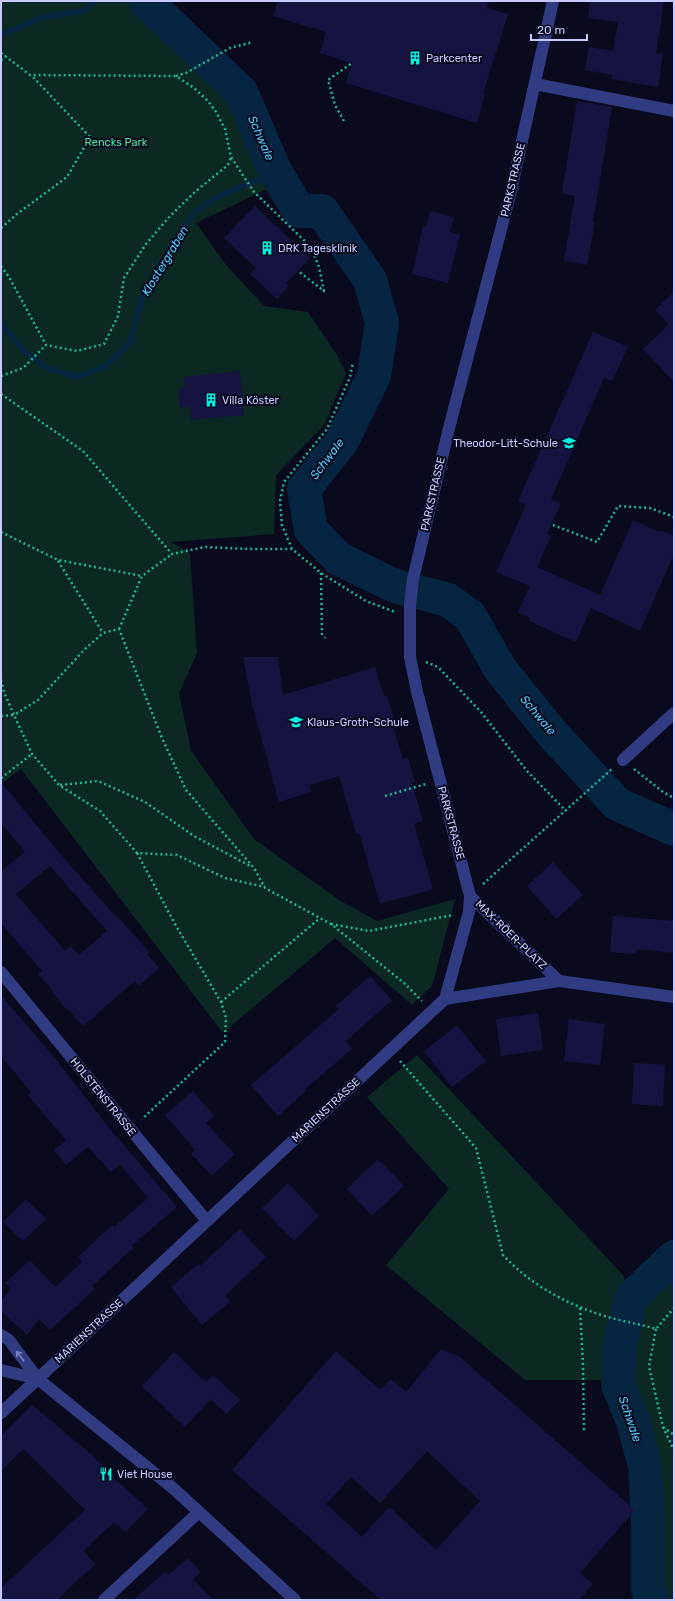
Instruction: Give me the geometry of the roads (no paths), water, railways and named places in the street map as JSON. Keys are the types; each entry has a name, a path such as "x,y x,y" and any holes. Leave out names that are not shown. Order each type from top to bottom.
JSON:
{"street":[{"name":"PARKSTRASSE","path":"470,896 416,692 410,657 409,611 413,579 449,428 510,195 553,1"},
{"path":"535,84 674,111"},
{"path":"623,760 674,713"},
{"name":"MAX-RÖER-PLATZ","path":"445,999 469,912 470,896"},
{"name":"MAX-RÖER-PLATZ","path":"470,896 559,982"},
{"name":"HOLSTENSTRASSE","path":"1,972 207,1221"},
{"path":"445,999 559,982 674,997"},
{"name":"MARIENSTRASSE","path":"1,1414 445,999"},
{"path":"1,1335 9,1340 38,1379 174,1489 295,1600"},
{"path":"1,1370 38,1379"},
{"path":"104,1600 199,1512"}],"waterway":[{"name":"Klostergraben","path":"1,35 43,17 83,11 95,1"},
{"name":"Schwale","path":"146,1 241,92 275,171 299,211 322,211 370,280 382,323 374,376 342,441 304,489 311,530 339,559 395,586 448,600 470,616 500,669 551,732 617,804 674,829"},
{"name":"Klostergraben","path":"1,324 25,352 47,368 78,377 105,366 130,343 143,294 169,250 193,214 217,197 258,180"},
{"name":"Schwale","path":"652,1600 648,1590 648,1521 645,1466 633,1421 618,1385 620,1343 632,1297 674,1257"}],"place":[{"name":"Parkcenter","path":"415,58"},
{"name":"DRK Tagesklinik","path":"267,248"},
{"name":"Villa Köster","path":"211,400"},
{"name":"Theodor-Litt-Schule","path":"569,443"},
{"name":"Klaus-Groth-Schule","path":"296,722"},
{"name":"Viet House","path":"106,1474"}],"park label":[{"name":"Rencks Park","path":"116,142"}]}
